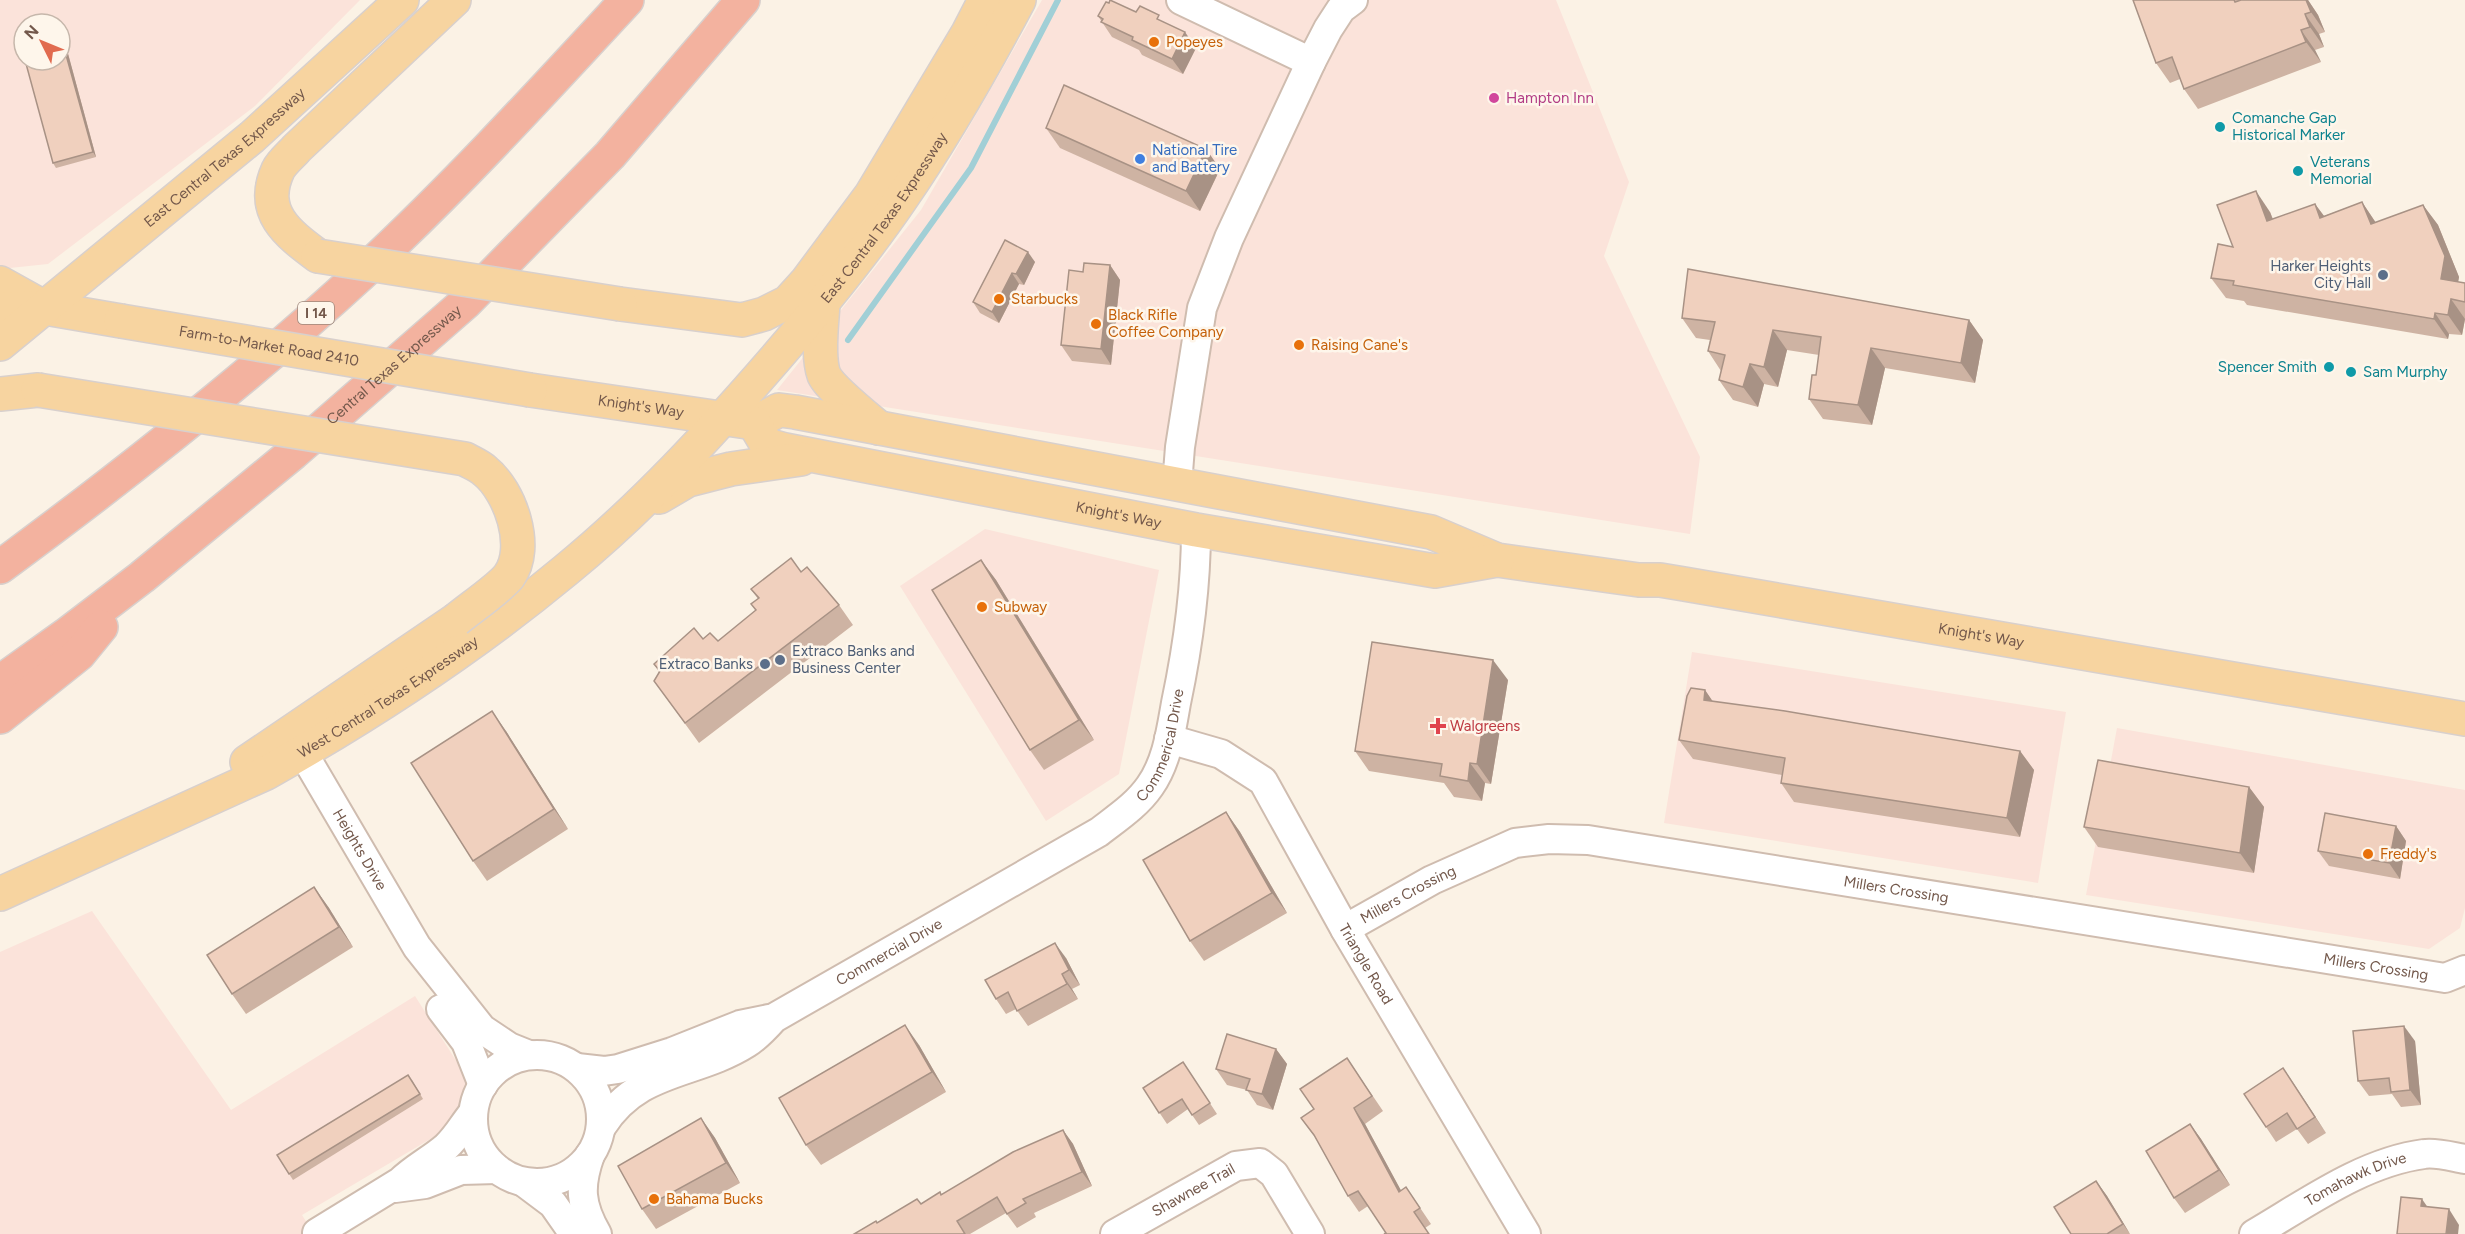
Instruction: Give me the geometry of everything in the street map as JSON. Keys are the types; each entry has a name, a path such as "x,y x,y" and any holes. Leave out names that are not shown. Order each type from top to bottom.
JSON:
{"highway":[{"name":"I 14","path":"0,567 112,484 265,358 362,273 509,128 627,0"},
{"name":"Central Texas Expressway","path":"0,682 66,636 142,577 293,453 466,302 610,155 743,0"},
{"path":"0,717 79,654 142,577"}],"main road":[{"name":"East Central Texas Expressway","path":"45,308 252,137 402,0"},
{"path":"454,0 297,148 278,169 273,211 286,232 318,256 620,304 742,320 764,314 788,302 807,281 871,195 968,33 985,0"},
{"name":"East Central Texas Expressway","path":"739,421 823,303 900,201 946,130 1019,0"},
{"name":"Farm-to-Market Road 2410","path":"0,283 45,308"},
{"path":"823,303 821,342 824,375 850,404 880,429"},
{"name":"Farm-to-Market Road 2410","path":"0,309 45,308 530,390"},
{"path":"0,344 45,308"},
{"path":"0,394 39,390 465,459 486,471 502,490 517,527 519,551 510,575 456,620 164,820"},
{"name":"Knight's Way","path":"530,390 739,421 779,410 1431,532 1497,560 1639,580 1660,580 2465,719"},
{"name":"Knight's Way","path":"739,421 767,445 1196,530 1436,571 1497,560"},
{"name":"West Central Texas Expressway","path":"0,894 266,773 365,715 458,653 552,581 739,421"},
{"path":"624,518 688,480 731,469 821,457"},
{"path":"1196,530 1197,519 1206,514 1243,517 1305,528 1345,515"}],"street":[{"path":"1181,0 1311,62"},
{"path":"1177,485 1180,447 1202,308 1229,238 1311,62 1341,9 1353,0"},
{"name":"Commerical Drive","path":"1005,886 1099,832 1131,807 1151,786 1163,762 1169,739 1187,647 1196,556 1196,530"},
{"name":"Triangle Road","path":"1169,739 1221,754 1263,781 1345,929 1526,1234"},
{"name":"Heights Drive","path":"303,753 417,947"},
{"name":"Millers Crossing","path":"1345,929 1432,880 1515,843 1559,839 1617,844 2445,978 2465,970"},
{"name":"Commercial Drive","path":"774,1018 1005,886"},
{"path":"417,947 482,1029 510,1047 529,1055"},
{"path":"417,947 426,984 436,1002 466,1042 483,1085"},
{"path":"577,1068 604,1071 618,1069 672,1052 740,1025 774,1018"},
{"path":"602,1126 611,1112 639,1088 736,1049 759,1034 774,1018"},
{"path":"590,1155 577,1170 568,1176 546,1183 516,1182 497,1169 480,1149 472,1125 472,1114 473,1104 483,1085 498,1067 518,1057 529,1055 555,1057 577,1068 587,1078 598,1098 602,1126 600,1137 585,1168 582,1199 597,1234"},
{"path":"317,1233 388,1190 446,1147 472,1114"},
{"name":"Tomahawk Drive","path":"2254,1234 2341,1184 2389,1162 2426,1153 2465,1159"},
{"name":"Shawnee Trail","path":"1115,1234 1236,1166 1260,1163 1274,1174 1310,1234"},
{"path":"388,1190 403,1185 425,1184 461,1170 497,1169"},
{"path":"525,1184 553,1204 574,1234"}],"shaded area":[{"path":"0,0 360,0 255,106 48,264 0,269"},
{"path":"1042,0 1556,0 1629,182 1604,256 1700,457 1690,534 777,390 921,210"},
{"path":"985,529 1159,570 1119,774 1046,821 900,586"},
{"path":"1692,652 2066,712 2038,883 1664,823"},
{"path":"2117,728 2465,790 2465,908 2460,928 2429,949 2086,895"},
{"path":"92,911 231,1110 415,996 469,1081 462,1108 454,1125 302,1215 314,1234 0,1234 0,952"}],"building":[{"path":"1110,0 1136,12 1140,6 1159,15 1157,19 1185,32 1172,59 1101,22 1103,19 1098,16 1106,2 1109,3"},
{"path":"2133,0 2234,0 2235,2 2241,0 2306,0 2311,12 2305,14 2310,27 2301,30 2306,42 2184,89 2172,57 2156,63"},
{"path":"28,72 71,72 93,152 53,163"},
{"name":"National Tire and Battery","path":"1064,85 1206,149 1186,191 1046,128"},
{"name":"Harker Heights City Hall","path":"2256,191 2267,221 2315,204 2320,218 2362,202 2371,224 2423,205 2445,256 2441,279 2465,283 2465,302 2451,299 2448,315 2435,313 2434,319 2233,285 2234,281 2211,278 2218,244 2233,247 2217,205"},
{"path":"1005,240 1028,252 1016,274 1012,273 992,312 973,302"},
{"path":"1084,263 1110,265 1101,349 1061,345 1069,270 1083,272"},
{"path":"1688,269 1969,320 1961,363 1871,348 1858,405 1809,399 1812,375 1816,375 1821,337 1773,330 1764,367 1750,364 1743,387 1719,380 1725,355 1708,351 1715,322 1682,318"},
{"path":"791,558 801,572 807,567 839,605 685,723 654,681 660,671 654,664 694,628 703,639 710,633 718,641 756,610 751,604 759,598 751,589"},
{"path":"981,560 1079,720 1030,750 932,590"},
{"name":"Walgreens","path":"1372,642 1493,660 1477,764 1470,763 1468,781 1440,776 1442,764 1355,751"},
{"path":"1691,688 1705,690 1704,700 1785,711 2020,751 2007,818 1781,783 1785,758 1679,740 1687,696"},
{"path":"492,711 554,809 473,861 411,763"},
{"path":"2098,760 2249,787 2240,853 2084,827"},
{"path":"1226,812 1272,893 1190,941 1143,860"},
{"path":"2325,813 2396,826 2389,863 2318,851"},
{"path":"314,887 339,927 232,994 207,955"},
{"path":"1055,943 1069,970 1062,974 1067,984 1017,1011 1008,992 996,999 985,980"},
{"path":"905,1025 932,1072 806,1145 779,1098"},
{"path":"2404,1026 2410,1090 2391,1092 2389,1078 2358,1081 2353,1031"},
{"path":"1227,1034 1276,1049 1262,1094 1246,1090 1250,1079 1216,1069"},
{"path":"1347,1058 1372,1096 1354,1108 1399,1192 1406,1187 1420,1208 1414,1212 1429,1234 1384,1234 1386,1233 1358,1191 1348,1196 1314,1135 1301,1118 1314,1109 1300,1089"},
{"path":"1183,1062 1210,1103 1192,1115 1182,1099 1159,1113 1143,1088"},
{"path":"2283,1068 2315,1117 2297,1129 2287,1113 2266,1127 2244,1094"},
{"path":"408,1075 420,1094 289,1174 277,1155"},
{"path":"701,1118 726,1163 642,1209 618,1166"},
{"path":"2190,1124 2219,1170 2174,1198 2146,1151"},
{"path":"1063,1130 1082,1172 1023,1199 1026,1203 1007,1214 997,1197 957,1221 965,1234 854,1234 917,1199 921,1204 940,1192 941,1195 1013,1152"},
{"path":"2096,1181 2123,1224 2107,1234 2071,1234 2054,1207"},
{"path":"2401,1197 2422,1199 2421,1206 2449,1209 2446,1234 2397,1234"}],"waterway":[{"path":"848,340 971,168 1058,0"}],"place":[{"name":"Popeyes","path":"1154,42"},
{"name":"Hampton Inn","path":"1494,98"},
{"name":"Comanche Gap Historical Marker","path":"2220,127"},
{"name":"National Tire and Battery","path":"1140,159"},
{"name":"Veterans Memorial","path":"2298,171"},
{"name":"Harker Heights City Hall","path":"2383,275"},
{"name":"Starbucks","path":"999,299"},
{"name":"Black Rifle Coffee Company","path":"1096,324"},
{"name":"Raising Cane's","path":"1299,345"},
{"name":"Spencer Smith","path":"2329,367"},
{"name":"Sam Murphy","path":"2351,372"},
{"name":"Subway","path":"982,607"},
{"name":"Extraco Banks and Business Center","path":"780,660"},
{"name":"Extraco Banks","path":"765,664"},
{"name":"Walgreens","path":"1438,726"},
{"name":"Freddy's","path":"2368,854"},
{"name":"Bahama Bucks","path":"654,1199"}]}
